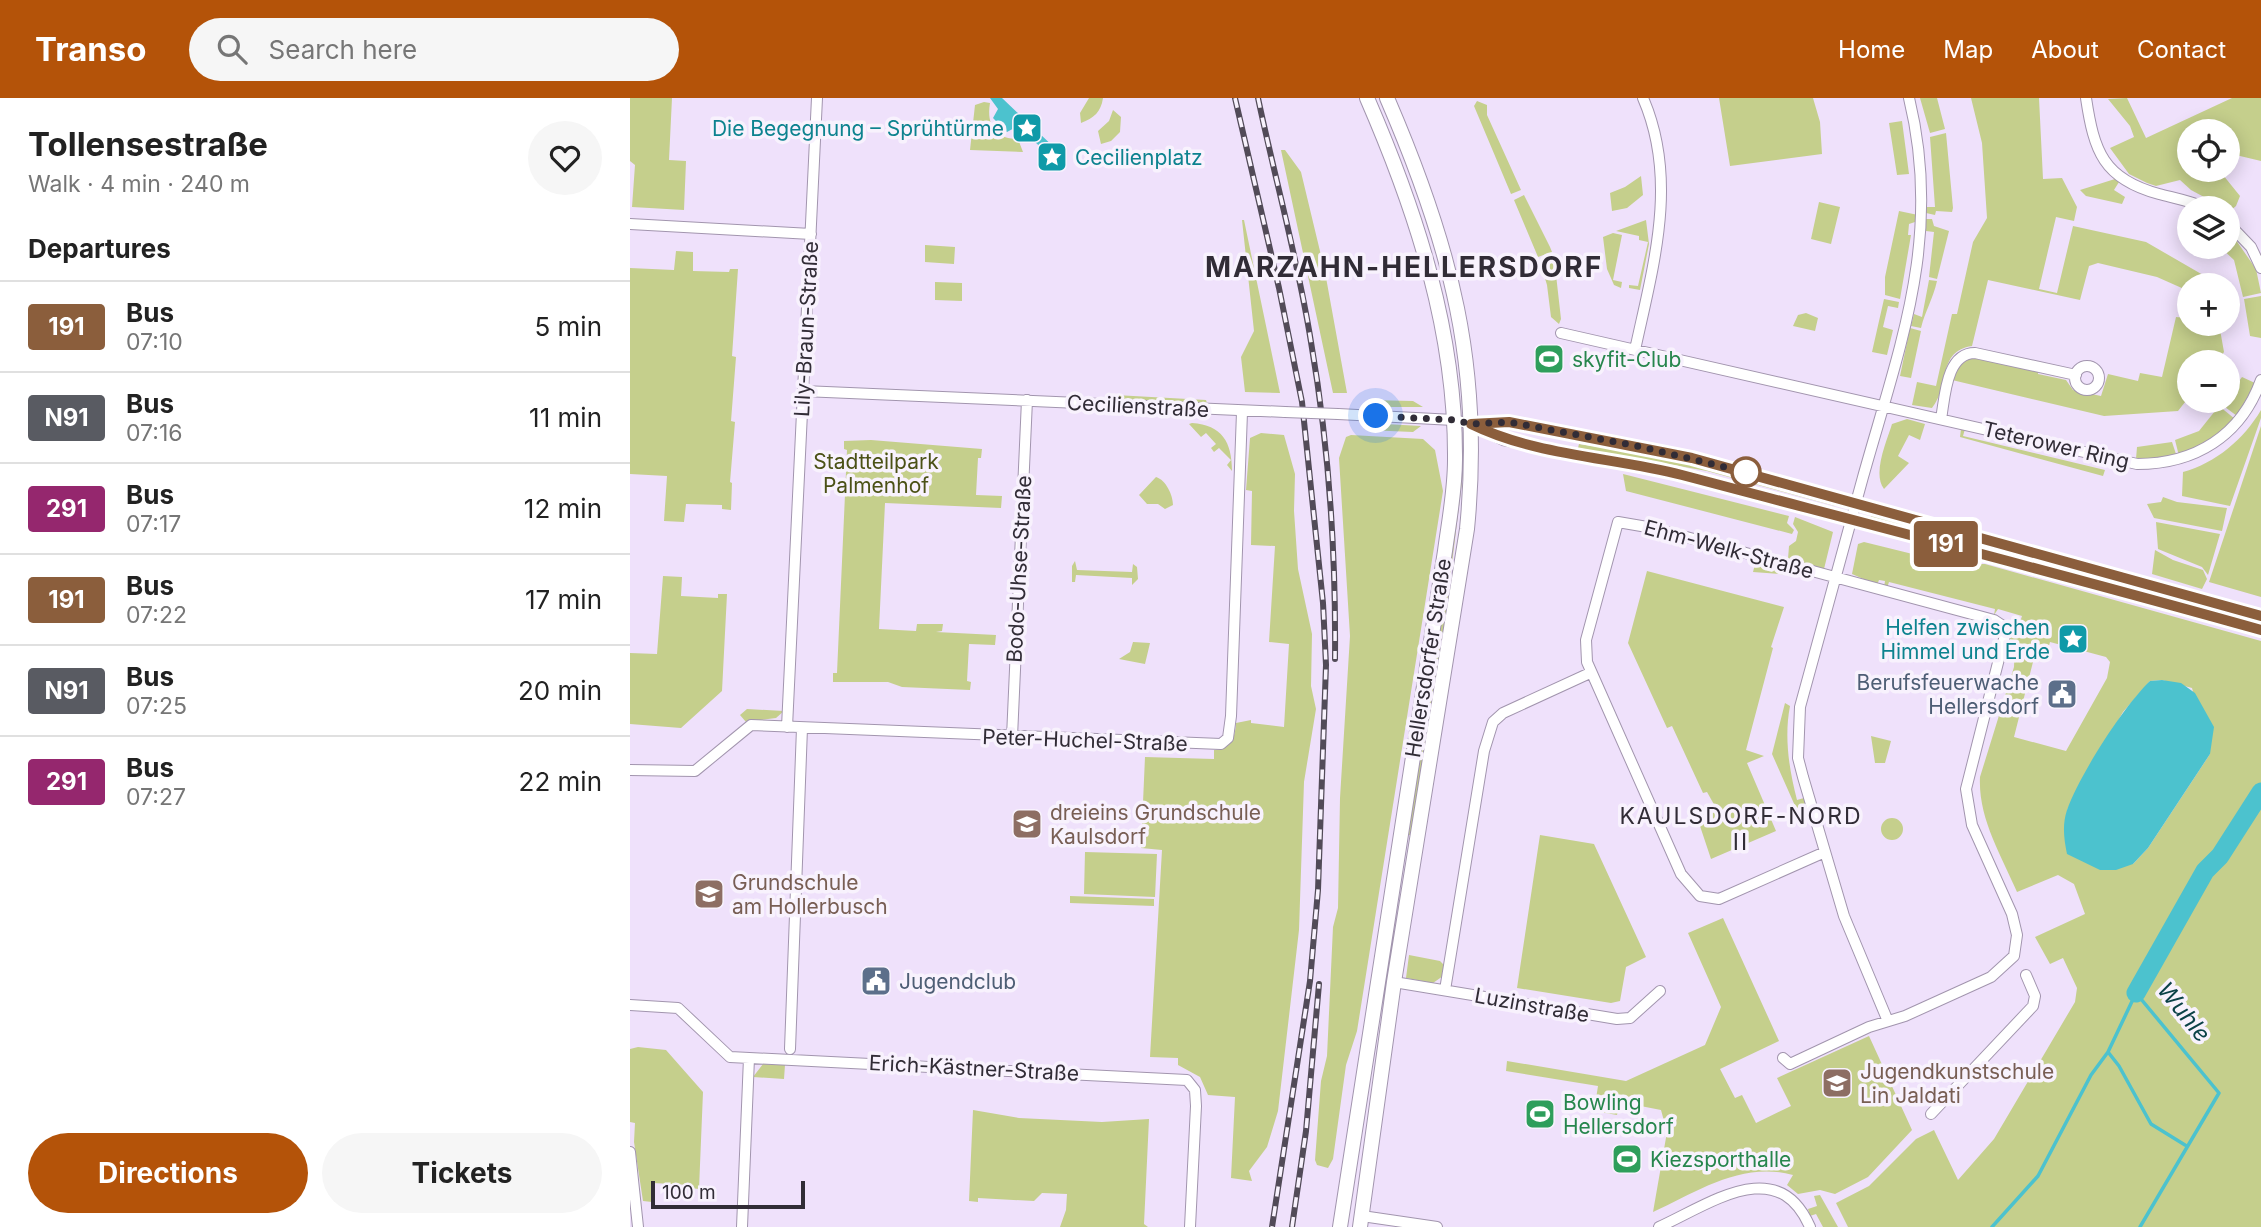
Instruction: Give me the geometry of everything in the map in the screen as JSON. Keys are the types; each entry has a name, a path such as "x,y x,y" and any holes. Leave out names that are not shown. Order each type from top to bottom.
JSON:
{"main road":[{"name":"Hellersdorfer Straße","path":"1340,1227 1453,496 1454,420 1438,300 1411,204 1367,98"},
{"name":"Hellersdorfer Straße","path":"1361,1221 1394,982 1467,529 1473,469 1464,343 1447,261 1420,178 1387,98"},
{"path":"1411,204 1418,202 1423,206 1435,243 1447,261"},
{"path":"1377,979 1394,982"}],"street":[{"name":"Lily-Braun-Straße","path":"787,727 817,98"},
{"path":"1635,350 1663,202 1657,142 1643,98"},
{"path":"1887,1019 1844,916 1800,767 1798,737 1800,707 1885,405 1919,261 1922,176 1909,98"},
{"path":"2085,98 2095,146 2113,172 2139,188 2177,199"},
{"path":"630,223 811,234"},
{"path":"2240,236 2250,247 2261,268"},
{"name":"Teterower Ring","path":"1561,333 2137,464 2167,462 2195,454 2228,433 2250,405 2261,380"},
{"path":"1941,419 1954,364 1963,355 1986,355 2076,376"},
{"name":"Cecilienstraße","path":"803,391 1454,420 1471,424 1503,440 1677,474 2261,630"},
{"name":"Bodo-Uhse-Straße","path":"1012,737 1027,400"},
{"name":"Peter-Huchel-Straße","path":"630,769 695,771 751,725 1214,745 1228,738 1238,565 1239,435 1242,412"},
{"name":"Cecilienstraße","path":"1471,424 1509,422 1637,446 1856,502 2261,616"},
{"name":"Ehm-Welk-Straße","path":"1825,852 1726,897 1700,896 1681,874 1590,673 1586,640 1618,522 1653,528 1836,578"},
{"path":"1783,1058 1790,1064 1887,1019 1905,1016 1991,977 2015,951 2017,935 2012,914 1972,825 1966,789 2006,635 2003,626 1994,620 1836,578"},
{"path":"1445,990 1488,734 1493,722 1513,707 1590,673"},
{"path":"790,1049 802,728"},
{"path":"1931,1114 2033,1006 2035,996 2026,975"},
{"name":"Luzinstraße","path":"1394,982 1617,1019 1630,1018 1660,991"},
{"name":"Erich-Kästner-Straße","path":"630,1005 678,1008 724,1054 749,1058 1187,1080 1195,1090 1196,1107 1190,1227"},
{"path":"742,1227 749,1058"},
{"path":"630,1152 638,1227"},
{"path":"1659,1227 1740,1191 1769,1187 1789,1195 1810,1227"},
{"path":"1361,1221 1437,1227"}],"green space":[{"path":"630,98 672,98 669,160 686,161 684,210 632,207 635,165 630,161"},
{"path":"1089,98 1103,98 1101,107 1090,119 1081,123 1080,113"},
{"path":"1719,98 1813,98 1820,122 1822,154 1730,166"},
{"path":"1920,98 1937,98 1945,129 1930,133"},
{"path":"1971,98 2039,98 2043,179 2062,178 2077,207 2074,221 2056,217 2039,289 2057,293 2073,226 2146,242 2200,273 2177,273 2177,286 2157,277 2098,263 2089,266 2080,300 1988,280 1972,346 1961,349 1949,362 1941,390 1932,408 1912,405 1917,382 1936,386 1952,314 1957,314 1973,242 1987,218 1982,143"},
{"path":"2127,98 2146,138 2177,124 2177,181 2156,186 2129,174 2110,148 2134,137 2130,126 2108,99"},
{"path":"2232,98 2261,98 2261,161 2240,156 2240,119 2187,119"},
{"path":"1477,101 1487,105 1487,115 1521,190 1511,194 1474,106"},
{"path":"990,103 990,118 994,129 1004,136 1018,139 1023,152 970,150 975,105"},
{"path":"1113,110 1121,117 1120,132 1111,141 1101,144 1098,131 1109,121"},
{"path":"1902,121 1909,174 1897,175 1889,123"},
{"path":"1946,133 1953,208 1952,212 1936,211 1935,215 1926,213 1926,207 1935,207 1930,137"},
{"path":"1281,150 1285,150 1301,172 1325,272 1347,393 1333,393"},
{"path":"1641,176 1643,195 1627,208 1612,211 1610,193"},
{"path":"2115,179 2119,182 2114,190 2125,197 2122,204 2086,196 2080,190"},
{"path":"2182,182 2229,182 2240,196 2202,196"},
{"path":"1524,195 1552,252 1538,257 1514,200"},
{"path":"1819,202 1840,207 1831,244 1811,239"},
{"path":"1899,211 1918,215 1918,221 1909,224 1908,235 1911,235 1900,299 1885,295 1885,277"},
{"path":"1926,219 1932,219 1934,226 1949,231 1937,279 1929,277 1934,232 1926,231"},
{"path":"1242,220 1280,393 1245,392 1241,357 1254,331"},
{"path":"1646,220 1649,244 1640,290 1629,288 1629,285 1638,286 1648,242 1639,240 1639,236 1616,231"},
{"path":"1613,233 1622,235 1613,280 1622,282 1621,288 1614,285 1607,269 1603,237"},
{"path":"925,245 955,247 954,264 925,262"},
{"path":"2240,246 2256,269 2261,293 2243,297 2240,273 2237,273 2234,260 2240,259"},
{"path":"676,251 693,252 693,271 729,272 730,269 738,269 732,356 736,357 731,421 735,422 730,482 731,510 722,509 722,505 686,504 684,522 664,521 667,476 630,474 630,268 674,270"},
{"path":"1554,257 1561,319 1559,324 1551,317 1547,285 1540,262"},
{"path":"1929,280 1937,281 1921,328 1911,326 1914,314 1922,317"},
{"path":"935,282 962,283 962,301 935,300"},
{"path":"2261,296 2261,338 2250,336 2244,299"},
{"path":"1884,299 1899,302 1898,308 1888,306 1883,327 1893,330 1887,355 1872,352"},
{"path":"1806,313 1818,318 1815,331 1793,326 1798,315"},
{"path":"2176,317 2177,336 2221,336 2224,350 2177,350 2177,411 2104,416 1952,380 1959,364 1972,356 2038,371 2038,374 2066,380 2073,390 2101,396 2108,374 2138,381 2140,373 2162,377"},
{"path":"1910,328 1921,331 1911,378 1900,376"},
{"path":"2242,377 2255,383 2240,410"},
{"path":"1115,395 1206,400 1207,403 1116,399"},
{"path":"1368,400 1413,401 1423,407 1369,407"},
{"path":"2261,410 2261,418 2230,506 2182,496 2183,472 2218,456 2238,440"},
{"path":"2213,413 2228,413 2235,419 2216,437 2179,456 2175,440 2199,431"},
{"path":"1907,419 1925,424 1920,440 1909,435 1898,456 1909,463 1884,489 1879,474 1887,439 1892,424"},
{"path":"1367,423 1421,426 1413,432 1366,430"},
{"path":"1189,424 1211,427 1223,437 1230,452 1232,461 1232,471 1227,465 1231,460 1219,448 1214,452 1211,448 1216,444 1206,433 1201,437"},
{"path":"2261,426 2261,597 2209,582"},
{"path":"1961,429 1965,429 1963,436 2105,470 2103,476 1960,437"},
{"path":"1261,433 1284,435 1295,474 1294,511 1298,569 1312,634 1311,686 1316,709 1304,782 1299,930 1278,1111 1267,1147 1249,1171 1252,1181 1231,1178 1235,1097 1208,1095 1200,1077 1178,1065 1178,1058 1150,1057 1162,850 1141,848 1145,757 1214,759 1214,750 1231,742 1236,723 1251,720 1251,723 1284,727 1289,644 1269,642 1275,546 1251,545 1252,491 1246,490 1250,438"},
{"path":"1351,435 1423,439 1435,450 1443,491 1357,1031 1346,1065 1333,1159 1328,1168 1317,1165 1315,1160 1321,1081 1327,1056 1333,927 1338,908 1340,798 1350,636 1339,458 1346,437"},
{"name":"Stadtteilpark Palmenhof","path":"871,440 982,449 981,458 978,458 976,495 1002,496 1001,508 885,503 879,629 916,631 917,624 943,624 942,631 936,632 996,635 995,645 969,644 967,681 971,682 970,690 902,687 888,682 833,682 833,673 837,673 847,450 844,449 844,441"},
{"path":"2172,442 2177,457 2136,459 2137,447"},
{"path":"1579,444 1672,458 1835,502 1835,506 1707,471 1578,448"},
{"path":"1460,466 1464,466 1445,620 1412,835 1409,835 1410,806"},
{"path":"1623,474 1789,516 1787,523 1794,530 1792,534 1626,491"},
{"path":"1156,477 1166,485 1172,497 1173,505 1165,509 1158,504 1147,504 1139,495"},
{"path":"2163,497 2177,502 2227,508 2222,531 2154,518 2147,504 2161,502"},
{"path":"1871,516 2053,562 2059,568 1870,520"},
{"path":"1795,517 1833,532 1824,569 1788,559 1789,546 1796,541 1798,532 1793,524"},
{"path":"2156,522 2220,534 2208,575 2202,567 2158,549"},
{"path":"1864,542 1953,564 1985,564 2261,641 2261,1227 1848,1227 1836,1203 1869,1186 1916,1139 1934,1130 1958,1180 1994,1139 2075,1002 2077,988 2063,958 2050,964 2035,937 2085,914 2074,884 2058,875 2017,892 1992,836 1983,807 1980,777 2014,667 2015,641 2009,639 2014,633 2023,631 2025,624 2020,622 2022,616 1998,609 1994,615 1995,609 1889,582 1887,588 1884,587 1885,581 1879,580 1877,585 1852,574 1858,544","holes":["2050,642 2106,657 2110,662 2107,678 2066,751 2014,737 2034,658 2045,660","2162,680 2192,688 2210,754 2148,848 2133,864 2067,810 2123,712 2150,681"]},
{"path":"2155,550 2173,560 2203,570 2207,579 2202,589 2152,574"},
{"path":"1756,560 1819,577 1753,572"},
{"path":"1075,561 1077,570 1132,572 1133,564 1137,567 1138,579 1132,585 1132,578 1076,575 1075,582 1072,582 1072,566"},
{"path":"1647,571 1784,607 1771,647 1773,648 1746,750 1764,756 1747,763 1776,831 1711,859 1697,817 1716,808 1707,792 1703,793 1672,726 1667,728 1628,643"},
{"path":"2083,572 2261,622 2261,624 2076,573"},
{"path":"663,576 682,577 681,596 718,598 718,594 727,594 722,691 681,728 630,724 630,653 657,654"},
{"path":"1133,642 1150,643 1145,664 1119,659 1130,652"},
{"path":"1785,703 1790,706 1787,741 1792,777 1797,800 1804,798 1806,806 1796,808 1772,754"},
{"path":"747,709 784,711 776,718 746,722 740,715"},
{"path":"1871,736 1891,741 1885,763 1875,763"},
{"path":"1892,818 1900,821 1903,829 1900,837 1892,840 1884,837 1881,829 1884,821"},
{"path":"1540,835 1594,844 1646,957 1626,967 1620,1001 1611,1003 1517,988"},
{"path":"1085,852 1157,854 1155,897 1084,894"},
{"path":"1070,896 1154,899 1154,906 1070,903"},
{"path":"1723,918 1779,1041 1720,1069 1735,1098 1742,1095 1756,1123 1791,1106 1777,1078 1869,1036 1912,1130 1868,1177 1835,1194 1820,1190 1798,1194 1787,1185 1793,1175 1756,1172 1721,1180 1653,1212 1667,1132 1661,1110 1620,1102 1617,1115 1594,1111 1598,1086 1506,1071 1507,1061 1626,1081 1705,1045 1721,1007 1688,933"},
{"path":"1409,955 1440,961 1445,966 1443,976 1433,983 1406,978"},
{"path":"638,1047 666,1050 703,1092 699,1189 690,1188 690,1185 653,1183 652,1202 643,1201 634,1142 635,1123 630,1122 630,1049"},
{"path":"763,1064 785,1065 784,1079 753,1077"},
{"path":"973,1110 1019,1118 1102,1122 1149,1119 1144,1224 1148,1227 1060,1227 1066,1210 1067,1194 1042,1193 1034,1201 978,1198 978,1202 969,1201"},
{"path":"1820,1195 1838,1227 1823,1227 1816,1214 1810,1216 1808,1209 1817,1206 1814,1196"}],"water":[{"name":"Die Begegnung – Sprühtürme","path":"990,98 1002,98 1058,151 1051,157 1018,126 1007,132 993,118 998,109"},
{"path":"2150,681 2181,683 2195,693 2214,727 2210,754 2148,848 2133,864 2116,870 2100,870 2067,854 2064,821 2067,810 2092,760 2127,707"}],"waterway":[{"name":"Wuhle","path":"2136,993 2205,871 2220,856 2261,792"},
{"name":"Wuhle","path":"1992,1227 2038,1176 2091,1075 2108,1052 2136,993 2219,1093 2140,1227"},
{"path":"2108,1052 2119,1066 2151,1124 2185,1145"}],"railway":[{"path":"1235,98 1302,402 1323,603 1326,665 1318,890 1310,981 1272,1227"},
{"path":"1258,98 1300,281 1317,381 1330,500 1335,659"},
{"path":"1292,1227 1306,1131 1319,984"}],"bus line":[{"name":"191","path":"2261,616 1692,458 1506,421 1471,424 1503,440 1677,474 1989,554 2261,630"}],"place":[{"name":"Die Begegnung – Sprühtürme","path":"1027,128"},
{"name":"Cecilienplatz","path":"1052,157"},
{"name":"skyfit-Club","path":"1549,359"},
{"name":"Helfen zwischen Himmel und Erde","path":"2073,639"},
{"name":"Berufsfeuerwache Hellersdorf","path":"2062,694"},
{"name":"dreieins Grundschule Kaulsdorf","path":"1027,824"},
{"name":"Grundschule am Hollerbusch","path":"709,894"},
{"name":"Jugendclub","path":"876,981"},
{"name":"Jugendkunstschule Lin Jaldati","path":"1837,1083"},
{"name":"Bowling Hellersdorf","path":"1540,1114"},
{"name":"Kiezsporthalle","path":"1627,1159"}],"district":[{"name":"MARZAHN-HELLERSDORF","path":"1404,267"},
{"name":"KAULSDORF-NORD II","path":"1741,829"}],"route":[{"path":"1376,416 1454,420 1471,424 1506,421 1637,446 1746,472"}]}
